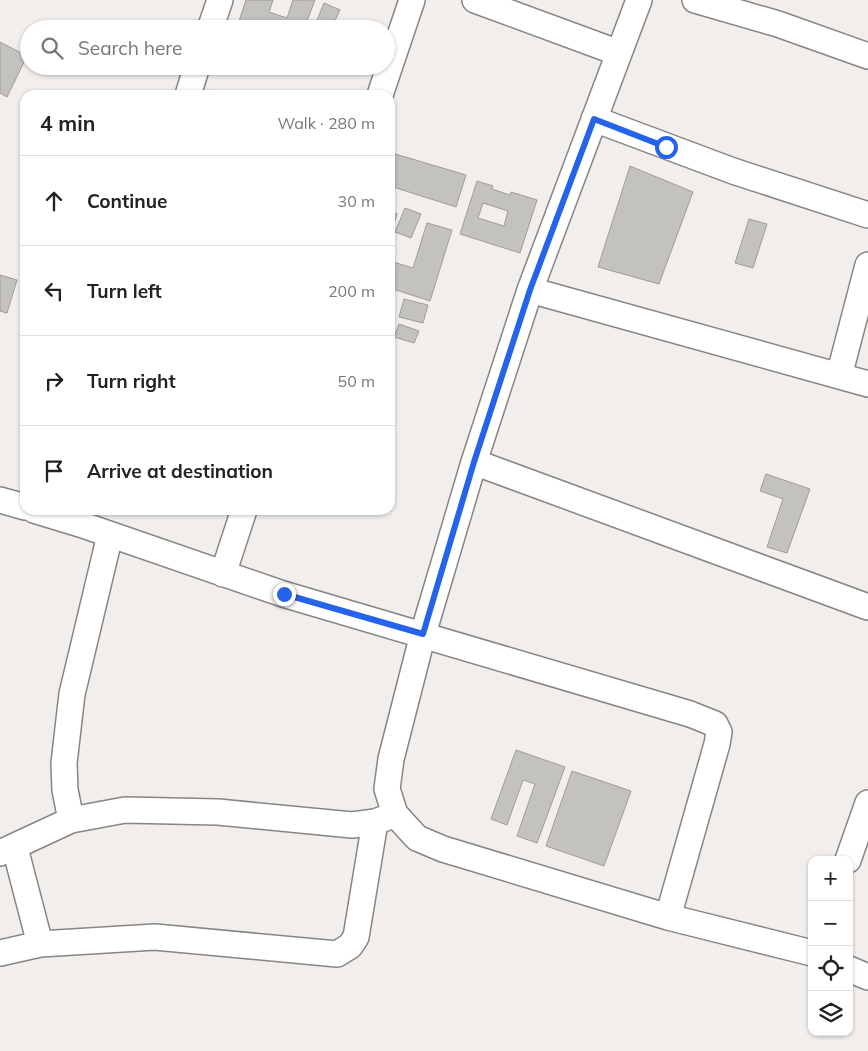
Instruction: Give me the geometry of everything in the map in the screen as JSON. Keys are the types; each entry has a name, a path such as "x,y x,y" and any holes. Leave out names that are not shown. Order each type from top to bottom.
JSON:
{"street":[{"path":"213,20 220,0"},
{"path":"395,50 412,0"},
{"path":"475,0 619,53"},
{"path":"0,954 40,944 155,937 338,954 350,946 356,937 385,818 391,759 423,634 474,462 530,290 639,0"},
{"path":"695,0 778,24 868,56"},
{"path":"190,90 195,75"},
{"path":"382,90 387,75"},
{"path":"594,119 733,171 868,215"},
{"path":"839,376 868,265"},
{"path":"530,290 868,384"},
{"path":"474,462 868,607"},
{"path":"0,500 20,505"},
{"path":"52,515 223,574 586,682 690,714 715,724 719,732 717,744 668,917"},
{"path":"223,574 242,515"},
{"path":"71,820 65,790 64,763 72,694 110,535"},
{"path":"849,856 868,803"},
{"path":"40,944 8,851 71,820 125,810 218,812 352,824 385,818 417,838 443,849 668,917 808,952"},
{"path":"853,971 868,977"}],"building":[{"path":"246,0 273,0 269,12 287,18 293,0 315,0 307,20 239,20"},
{"path":"324,3 340,10 335,20 317,20"},
{"path":"0,42 20,52 20,70 7,97 0,93"},
{"path":"395,154 466,175 456,207 395,188"},
{"path":"630,166 693,192 659,284 598,267"},
{"path":"477,181 493,186 492,189 510,195 511,192 537,200 520,253 460,234","holes":["483,203 508,211 504,226 478,218"]},
{"path":"405,208 421,214 411,238 395,232"},
{"path":"749,219 767,224 753,268 735,263"},
{"path":"427,223 452,230 430,301 395,290 395,263 413,268"},
{"path":"0,275 17,280 7,313 0,311"},
{"path":"404,299 428,305 423,323 399,317"},
{"path":"399,324 419,331 414,343 395,337"},
{"path":"766,474 810,489 787,553 767,547 783,499 760,491"},
{"path":"516,750 565,767 537,843 517,836 535,784 523,780 507,825 491,819"},
{"path":"572,771 631,791 604,866 546,846"}],"route":[{"path":"284,594 423,634 474,462 530,290 594,119 666,147"}]}
